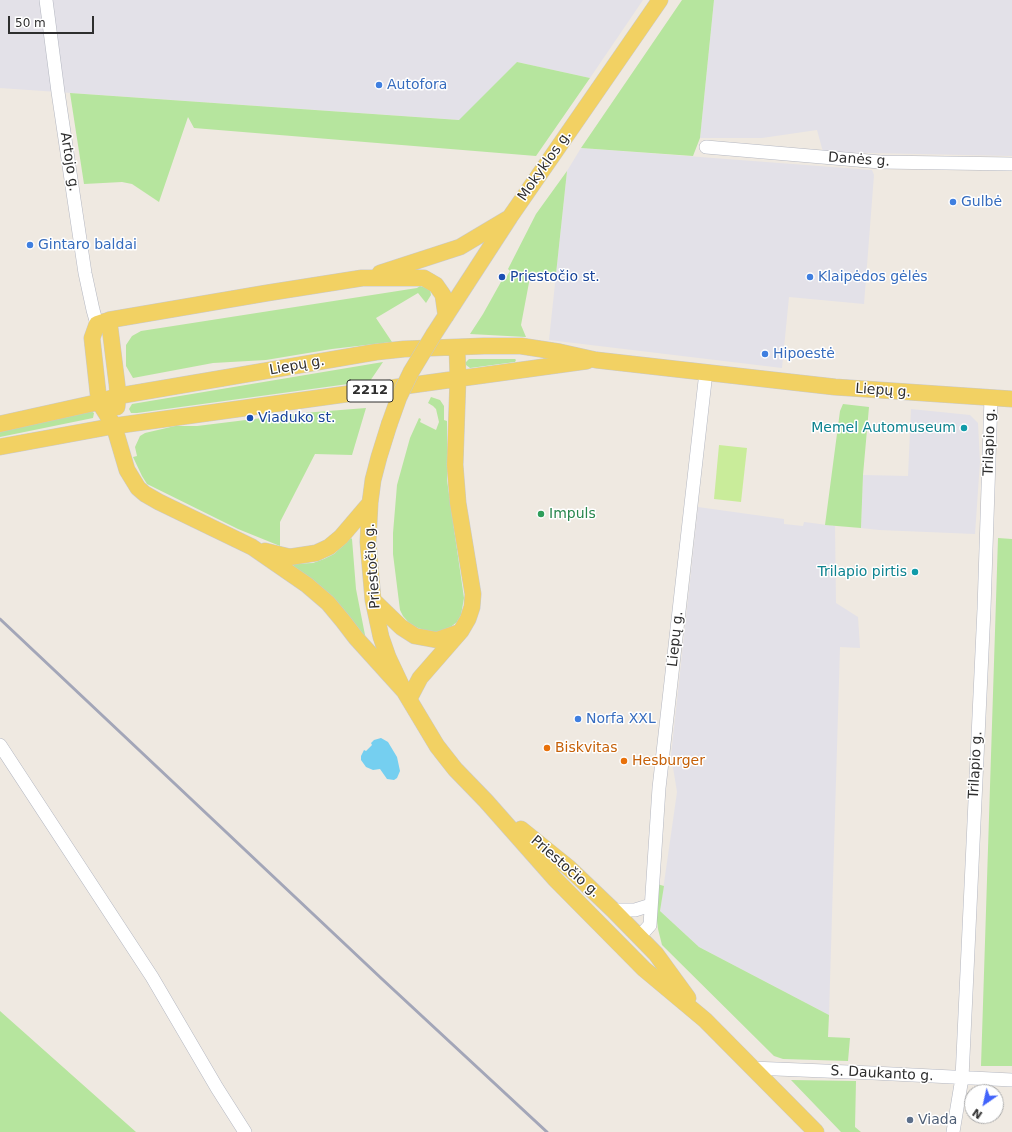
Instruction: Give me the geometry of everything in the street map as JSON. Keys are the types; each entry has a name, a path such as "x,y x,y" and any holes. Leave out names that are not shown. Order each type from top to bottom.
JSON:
{"main road":[{"name":"Mokyklos g.","path":"434,334 510,217 660,0"},
{"path":"457,348 458,378 455,465 458,503 473,594 472,607 468,619 461,631 424,672 407,695 356,638 328,603 308,585 252,548 159,502 138,488 128,470 114,426 99,402 92,338 103,322 362,278 460,247 510,217"},
{"path":"362,278 424,278 436,285 443,295 446,316"},
{"path":"103,322 118,396 114,426"},
{"name":"Priestočio g.","path":"434,334 411,372 399,397 373,480 368,542 372,600 381,637 388,657 407,695 436,746 455,769 486,801 555,879 625,950 644,969 705,1020 816,1132"},
{"name":"Liepų g.","path":"0,424 99,402 118,396 376,352 404,349 521,346 560,352 596,360 835,387 1012,399"},
{"name":"Liepų g.","path":"0,447 114,426 596,360"},
{"path":"252,548 290,557 316,553 329,547 341,537 370,504"},
{"path":"372,600 401,627 414,636 437,640 461,631"},
{"name":"Priestočio g.","path":"486,801 568,867 613,910 656,954 705,1020"},
{"path":"625,950 639,937"}],"street":[{"name":"Artojo g.","path":"46,0 83,259 93,310 103,322"},
{"name":"Danės g.","path":"706,147 880,162 1012,164"},
{"name":"Liepų g.","path":"639,937 650,925 660,780 706,372"},
{"name":"Trilapio g.","path":"953,1132 962,1078 984,602 991,398"},
{"path":"0,745 152,978 217,1088 245,1132"},
{"path":"613,910 635,910 651,905"},
{"name":"S. Daukanto g.","path":"752,1068 1012,1080"}],"shaded area":[{"path":"0,0 643,0 590,78 517,62 460,120 0,88"},
{"path":"714,0 1012,0 1012,156 823,152 817,130 762,138 700,138"},
{"path":"581,148 872,170 874,175 864,304 789,297 782,368 549,340 567,171"},
{"path":"911,409 970,415 978,423 980,462 975,534 861,528 863,475 908,476"},
{"path":"698,507 784,519 784,524 803,526 804,522 835,526 836,603 858,617 860,648 840,647 829,1015 699,947 660,911 677,792 671,755"}],"green space":[{"path":"682,0 714,0 700,138 693,156 581,148"},
{"path":"517,62 590,78 536,156 194,128 188,117 159,202 132,184 122,182 84,184 70,93 459,120"},
{"path":"567,171 556,274 531,272 521,325 526,337 470,334 502,280 504,281 510,271 508,269 536,214"},
{"path":"420,286 430,289 431,295 426,303 418,293 376,318 392,342 332,349 266,360 213,363 133,378 126,366 126,345 132,336 141,331 417,288"},
{"path":"469,359 516,360 515,362 470,368 466,365 466,362"},
{"path":"383,362 370,381 137,413 131,413 129,409 132,404"},
{"path":"431,397 440,400 444,406 444,420 447,421 447,480 464,598 461,615 457,622 448,629 433,634 411,625 400,610 393,554 393,533 397,485 410,438 419,418 421,419 420,422 436,430 439,422 436,409 428,403"},
{"path":"843,404 869,407 863,475 861,528 825,525 840,411"},
{"path":"366,408 352,455 315,454 280,522 280,546 238,529 147,484 133,457 137,456 135,447 140,436 145,433 175,426 197,426 303,413"},
{"path":"91,411 94,413 93,418 0,437 0,431"},
{"path":"719,445 747,448 741,502 714,499"},
{"path":"351,538 356,589 366,640 293,566 294,564 313,563 324,559 334,554"},
{"path":"998,538 1012,539 1012,1066 981,1066"},
{"path":"657,884 664,886 660,911 699,947 829,1015 828,1037 850,1038 848,1061 783,1059 774,1056 662,945 655,905"},
{"path":"0,1011 136,1132 0,1132"},
{"path":"791,1080 856,1081 855,1127 861,1132 841,1132"}],"water":[{"path":"381,738 388,742 397,757 400,771 397,778 394,780 387,779 380,769 373,770 366,767 361,760 364,750 366,751 372,745 371,743 374,740"}],"railway":[{"path":"0,619 382,979 547,1132"}],"place":[{"name":"Autofora","path":"379,85"},
{"name":"Gulbė","path":"953,202"},
{"name":"Gintaro baldai","path":"30,245"},
{"name":"Priestočio st.","path":"502,277"},
{"name":"Klaipėdos gėlės","path":"810,277"},
{"name":"Hipoestė","path":"765,354"},
{"name":"Viaduko st.","path":"250,418"},
{"name":"Memel Automuseum","path":"964,428"},
{"name":"Impuls","path":"541,514"},
{"name":"Trilapio pirtis","path":"915,572"},
{"name":"Norfa XXL","path":"578,719"},
{"name":"Biskvitas","path":"547,748"},
{"name":"Hesburger","path":"624,761"},
{"name":"Viada","path":"910,1120"}]}
